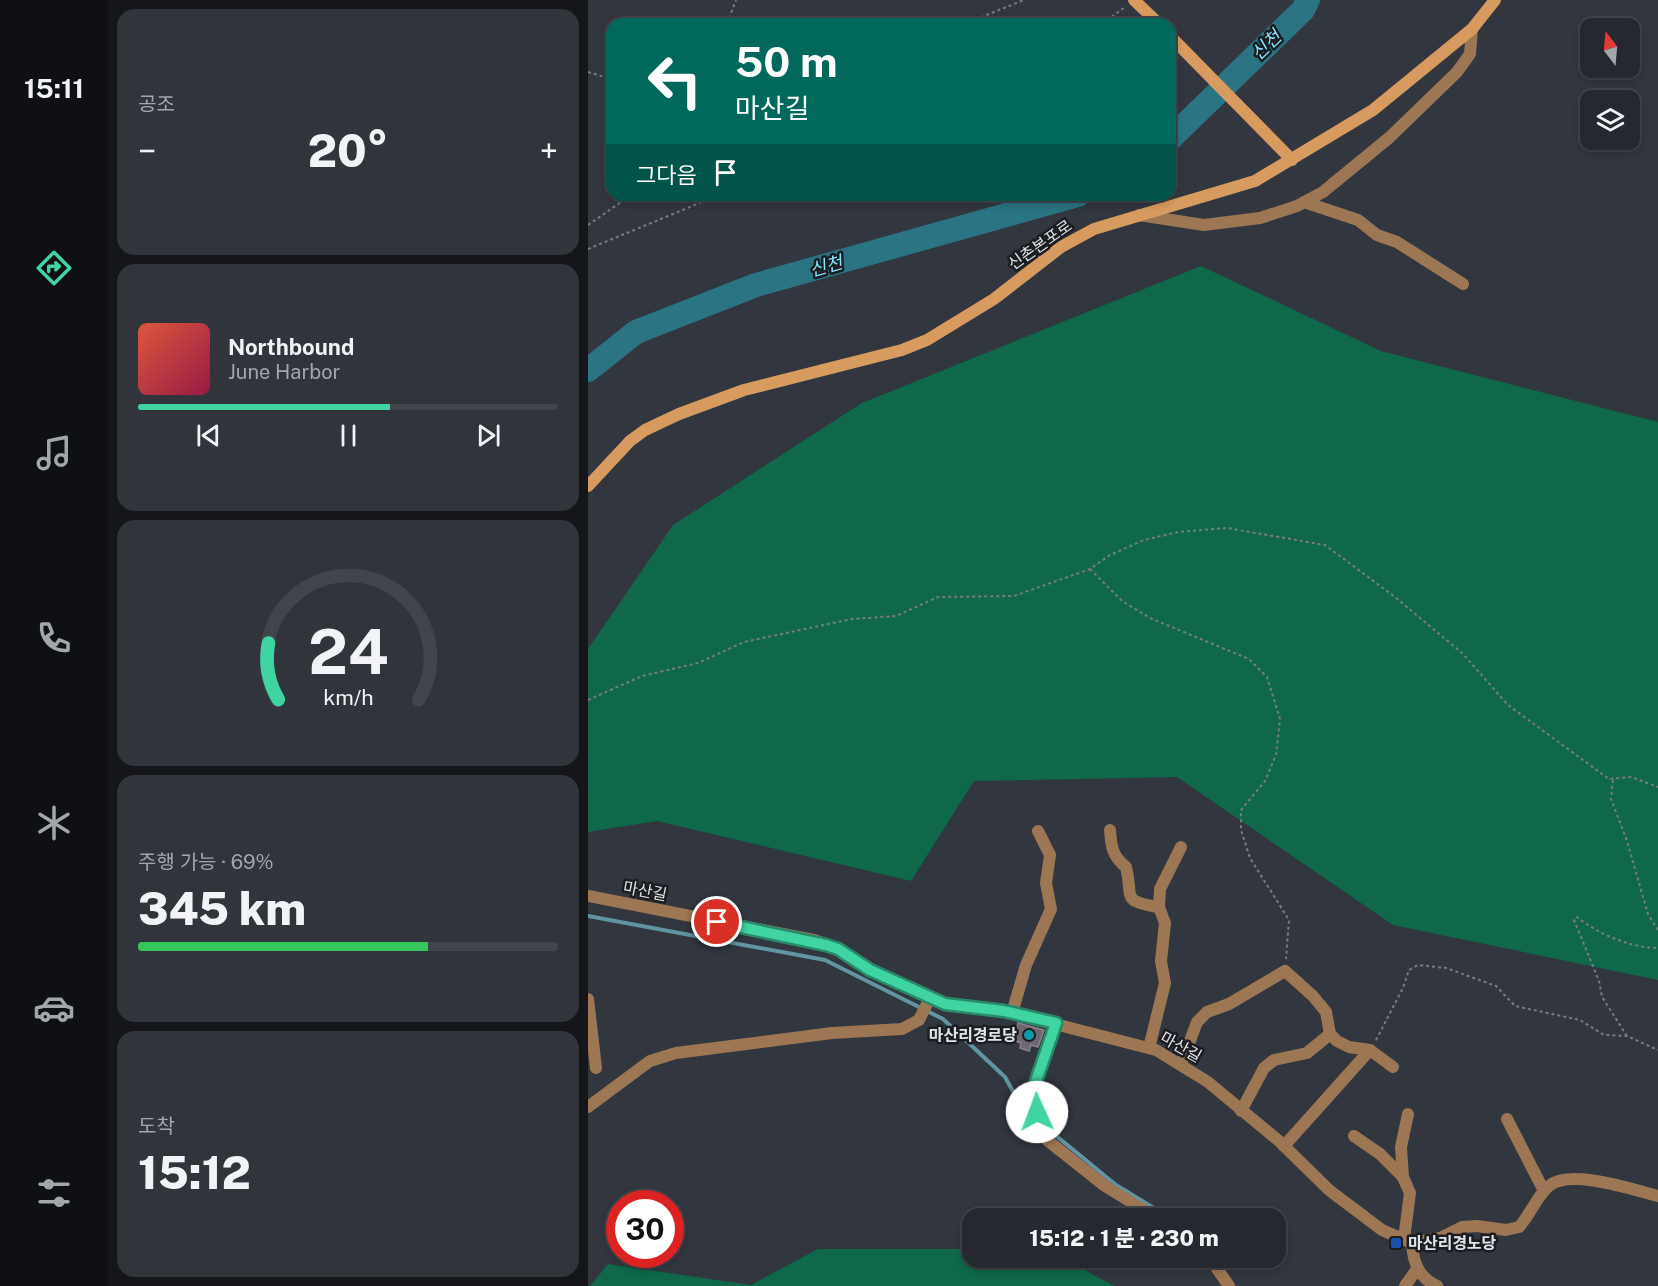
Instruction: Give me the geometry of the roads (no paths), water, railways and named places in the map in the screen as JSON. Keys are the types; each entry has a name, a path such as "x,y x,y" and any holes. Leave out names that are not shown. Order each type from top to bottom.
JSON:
{"main road":[{"path":"1134,0 1153,18"},
{"name":"신촌본포로","path":"588,486 630,441 645,430 744,390 902,350 927,340 994,299 1061,247 1094,229 1255,181 1373,110 1472,29 1495,0"},
{"path":"1176,42 1292,160"}],"street":[{"path":"1139,215 1204,225 1260,218 1304,202 1332,185 1427,103 1470,54 1472,29"},
{"path":"1304,202 1358,220 1377,235 1397,242 1463,284"},
{"path":"1110,830 1111,846 1116,859 1126,867 1127,891 1132,900 1159,907"},
{"path":"1012,1013 1026,965 1051,909 1046,883 1050,855 1038,831"},
{"path":"1149,1048 1165,983 1161,961 1165,923 1159,907 1160,888 1181,847"},
{"name":"마산길","path":"589,899 814,940 838,949 928,1003 1012,1013 1149,1048 1208,1082 1284,1146 1329,1190 1382,1230 1408,1241"},
{"path":"1181,1065 1197,1022 1207,1012 1229,1004 1285,971 1313,996 1326,1012 1330,1034 1337,1041 1349,1047 1370,1050 1393,1067"},
{"path":"588,999 596,1068"},
{"path":"588,1107 650,1061 676,1053 832,1033 902,1029 919,1020 928,1003"},
{"path":"1056,1023 1036,1081 1038,1129 1042,1136 1105,1186 1141,1208"},
{"path":"1241,1111 1264,1068 1274,1060 1307,1053 1330,1034"},
{"path":"1284,1146 1370,1050"},
{"path":"1408,1114 1401,1148 1403,1177 1410,1193 1408,1241 1417,1269 1426,1281 1437,1286"},
{"path":"1507,1119 1544,1191"},
{"path":"1354,1136 1380,1154 1403,1177"},
{"path":"1408,1241 1440,1238 1462,1227 1477,1226 1506,1230 1519,1227 1544,1191 1551,1184 1565,1179 1614,1184 1658,1197"},
{"path":"1217,1268 1229,1286"},
{"path":"1405,1286 1417,1269"}],"waterway":[{"name":"신천","path":"1176,133 1303,10 1308,0"},
{"name":"신천","path":"588,370 636,332 756,285 1057,201"},
{"path":"588,916 825,960 943,1019 1005,1077 1020,1104 1033,1116"},
{"path":"1043,1125 1116,1185 1154,1208"}],"place":[{"name":"마산리경로당","path":"1029,1035"},
{"name":"마산리경노당","path":"1396,1243"}]}
